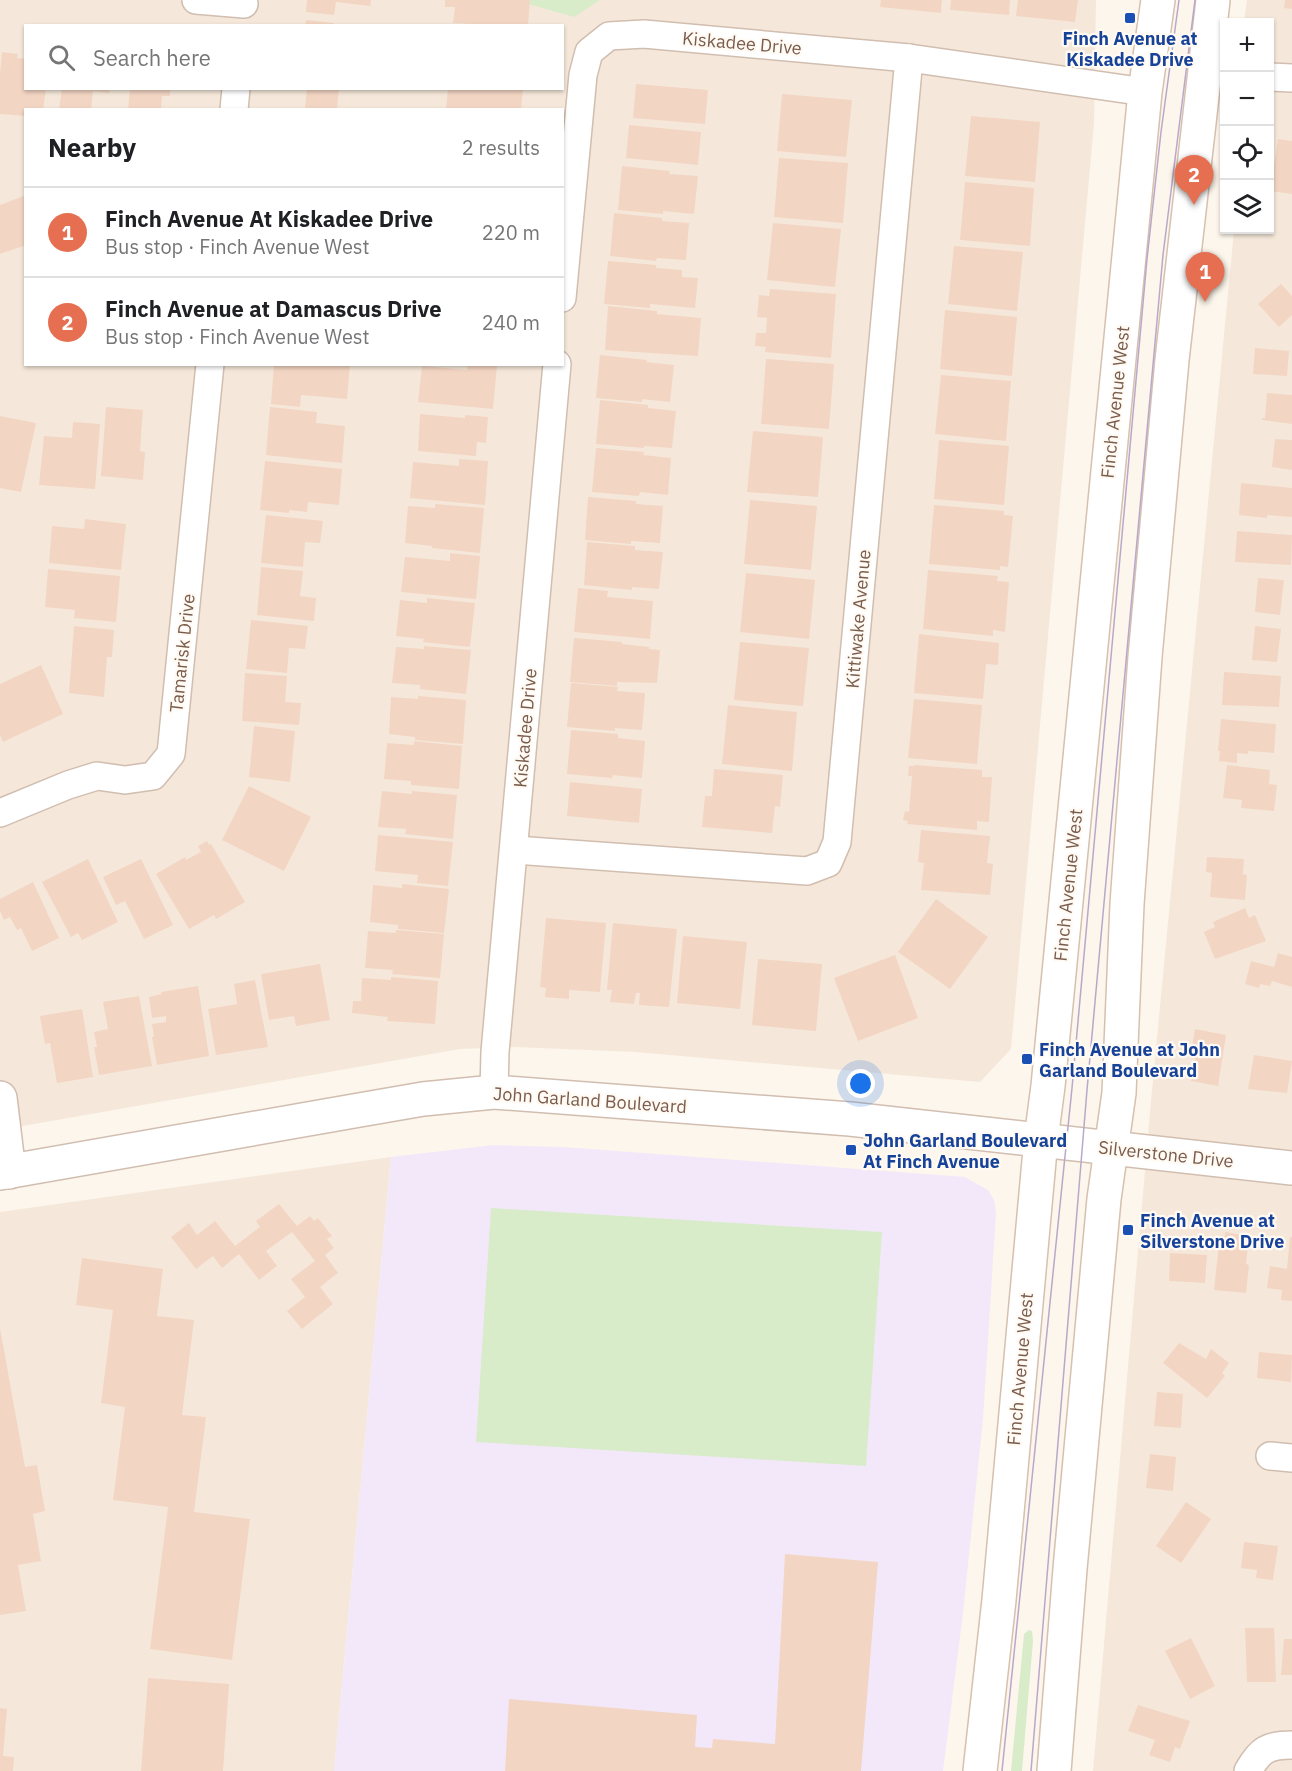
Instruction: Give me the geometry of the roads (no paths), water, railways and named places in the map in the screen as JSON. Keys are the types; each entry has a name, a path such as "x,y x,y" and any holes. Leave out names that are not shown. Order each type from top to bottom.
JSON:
{"main road":[{"name":"Finch Avenue West","path":"981,1771 1145,92 1158,0"},
{"path":"1054,1771 1101,1223 1119,1093 1127,904 1145,657 1172,360 1215,72 1213,0"},
{"name":"John Garland Boulevard","path":"5,1172 369,1108 494,1092 850,1119 1041,1139"},
{"path":"0,1098 5,1172"},
{"name":"Silverstone Drive","path":"1041,1139 1292,1168"}],"street":[{"path":"196,0 244,10"},
{"name":"Kiskadee Drive","path":"564,277 583,75 589,52 609,36 644,34 909,58 1145,92"},
{"name":"Kittiwake Avenue","path":"515,850 807,871 828,863 837,842 909,58"},
{"path":"1274,77 1292,78"},
{"path":"234,108 236,90"},
{"name":"Tamarisk Drive","path":"0,813 68,785 97,776 125,780 153,776 171,754 210,366"},
{"name":"Kiskadee Drive","path":"494,1092 495,1052 557,366"},
{"path":"1248,1771 1258,1754 1277,1745 1292,1745"}],"tram line":[{"path":"1002,1771 1072,1088 1147,259 1179,0"},
{"path":"1031,1771 1087,1090 1163,255 1195,0"}],"place":[{"name":"Finch Avenue at Kiskadee Drive","path":"1130,18"},
{"name":"Finch Avenue at Damascus Drive","path":"1194,205"},
{"name":"Finch Avenue At Kiskadee Drive","path":"1205,302"},
{"name":"Finch Avenue at John Garland Boulevard","path":"1027,1059"},
{"name":"John Garland Boulevard At Finch Avenue","path":"851,1150"},
{"name":"Finch Avenue at Silverstone Drive","path":"1128,1230"}]}
